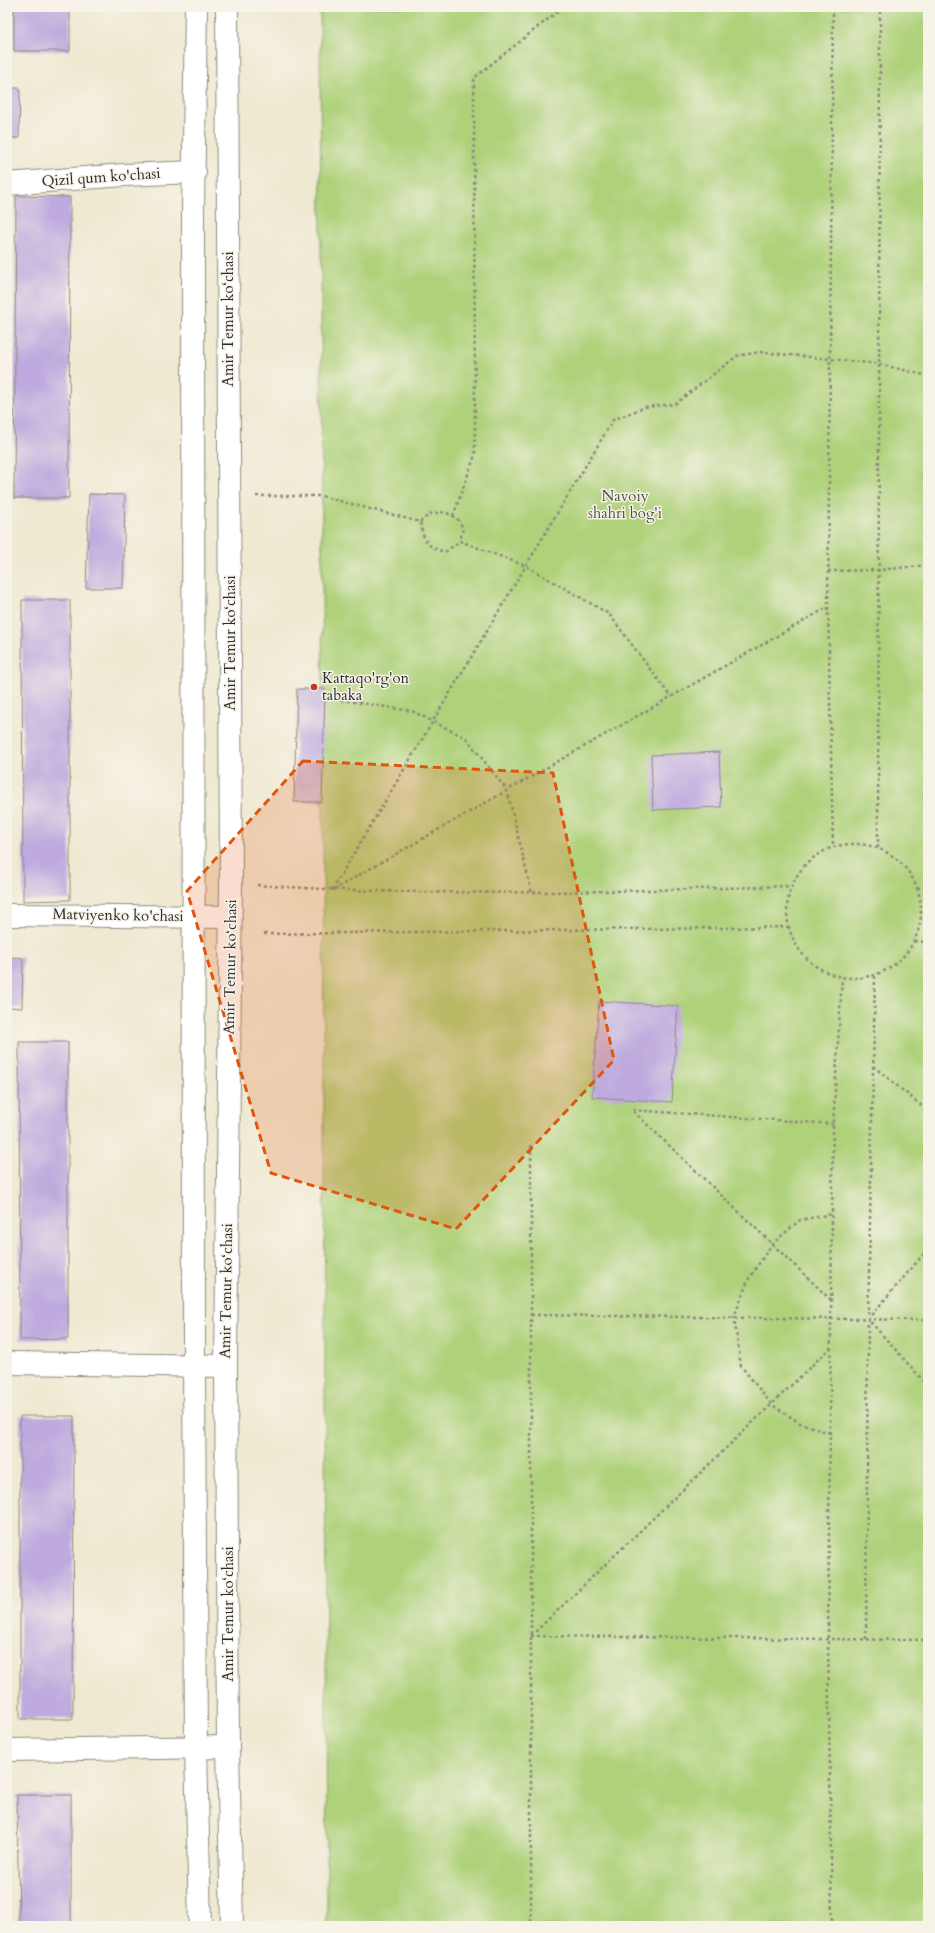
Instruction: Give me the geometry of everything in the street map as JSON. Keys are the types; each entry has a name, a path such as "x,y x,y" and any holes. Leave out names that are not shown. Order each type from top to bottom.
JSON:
{"main road":[{"name":"Amir Temur ko‘chasi","path":"196,7 193,244 195,916 194,1365 196,1747 200,1926"},
{"name":"Amir Temur ko‘chasi","path":"227,7 231,883 226,1366 228,1747 232,1926"},
{"name":"Qizil qum ko'chasi","path":"7,184 124,175 195,172"},
{"name":"Matviyenko ko'chasi","path":"7,914 230,917"},
{"path":"7,1363 226,1366"},
{"path":"7,1750 228,1747"}],"path":[{"path":"453,516 475,456 474,78 563,7"},
{"path":"833,7 828,571 833,847"},
{"path":"878,848 880,7"},
{"path":"332,890 613,420 645,407 675,404 737,356 760,352 786,353 830,360 879,364 928,376"},
{"path":"229,496 321,496 420,522"},
{"path":"445,512 457,518 462,528 460,541 445,552 431,548 423,538 420,522 430,514 445,512"},
{"path":"460,541 526,566 609,614 671,697"},
{"path":"828,571 879,570 928,565"},
{"path":"332,890 828,607"},
{"path":"335,699 412,711 466,738 507,790 532,894"},
{"path":"856,843 878,848 897,859 912,876 921,897 922,919 915,941 903,959 885,972 864,979 842,978 821,971 803,957 792,938 786,916 788,894 798,874 813,857 833,847 856,843"},
{"path":"231,883 332,890 532,894 793,886"},
{"path":"917,888 928,888"},
{"path":"264,934 789,927"},
{"path":"915,941 928,942"},
{"path":"866,1639 868,1319 875,975"},
{"path":"832,1926 828,1638 830,1348 833,1124 842,978"},
{"path":"872,1066 928,1111"},
{"path":"831,1300 632,1110 833,1124"},
{"path":"531,1145 531,1926"},
{"path":"830,1433 800,1423 772,1405 741,1366 734,1317 748,1280 772,1244 800,1220 832,1214"},
{"path":"868,1319 928,1248"},
{"path":"531,1314 928,1320"},
{"path":"868,1319 928,1386"},
{"path":"531,1636 830,1348"},
{"path":"531,1636 928,1640"}],"highlighted area":[{"path":"303,761 553,773 614,1060 456,1229 271,1173 187,891"}],"green space":[{"name":"Navoiy shahri bog'i","path":"320,7 928,7 928,1926 327,1926"}],"building":[{"path":"14,7 70,7 70,51 14,51"},
{"path":"7,88 20,88 19,138 7,138"},
{"path":"16,196 70,197 69,498 14,498"},
{"path":"89,494 125,495 123,588 86,588"},
{"path":"22,600 70,600 70,900 23,901"},
{"path":"297,689 325,689 322,802 294,802"},
{"path":"719,752 721,807 653,810 651,755"},
{"path":"7,957 23,958 22,1008 7,1007"},
{"path":"599,1001 678,1006 672,1102 592,1097"},
{"path":"19,1042 68,1042 68,1339 20,1340"},
{"path":"20,1416 74,1416 73,1719 20,1719"},
{"path":"17,1795 71,1795 71,1926 19,1926"}],"place":[{"name":"Kattaqo'rg'on tabaka","path":"314,687"}]}
